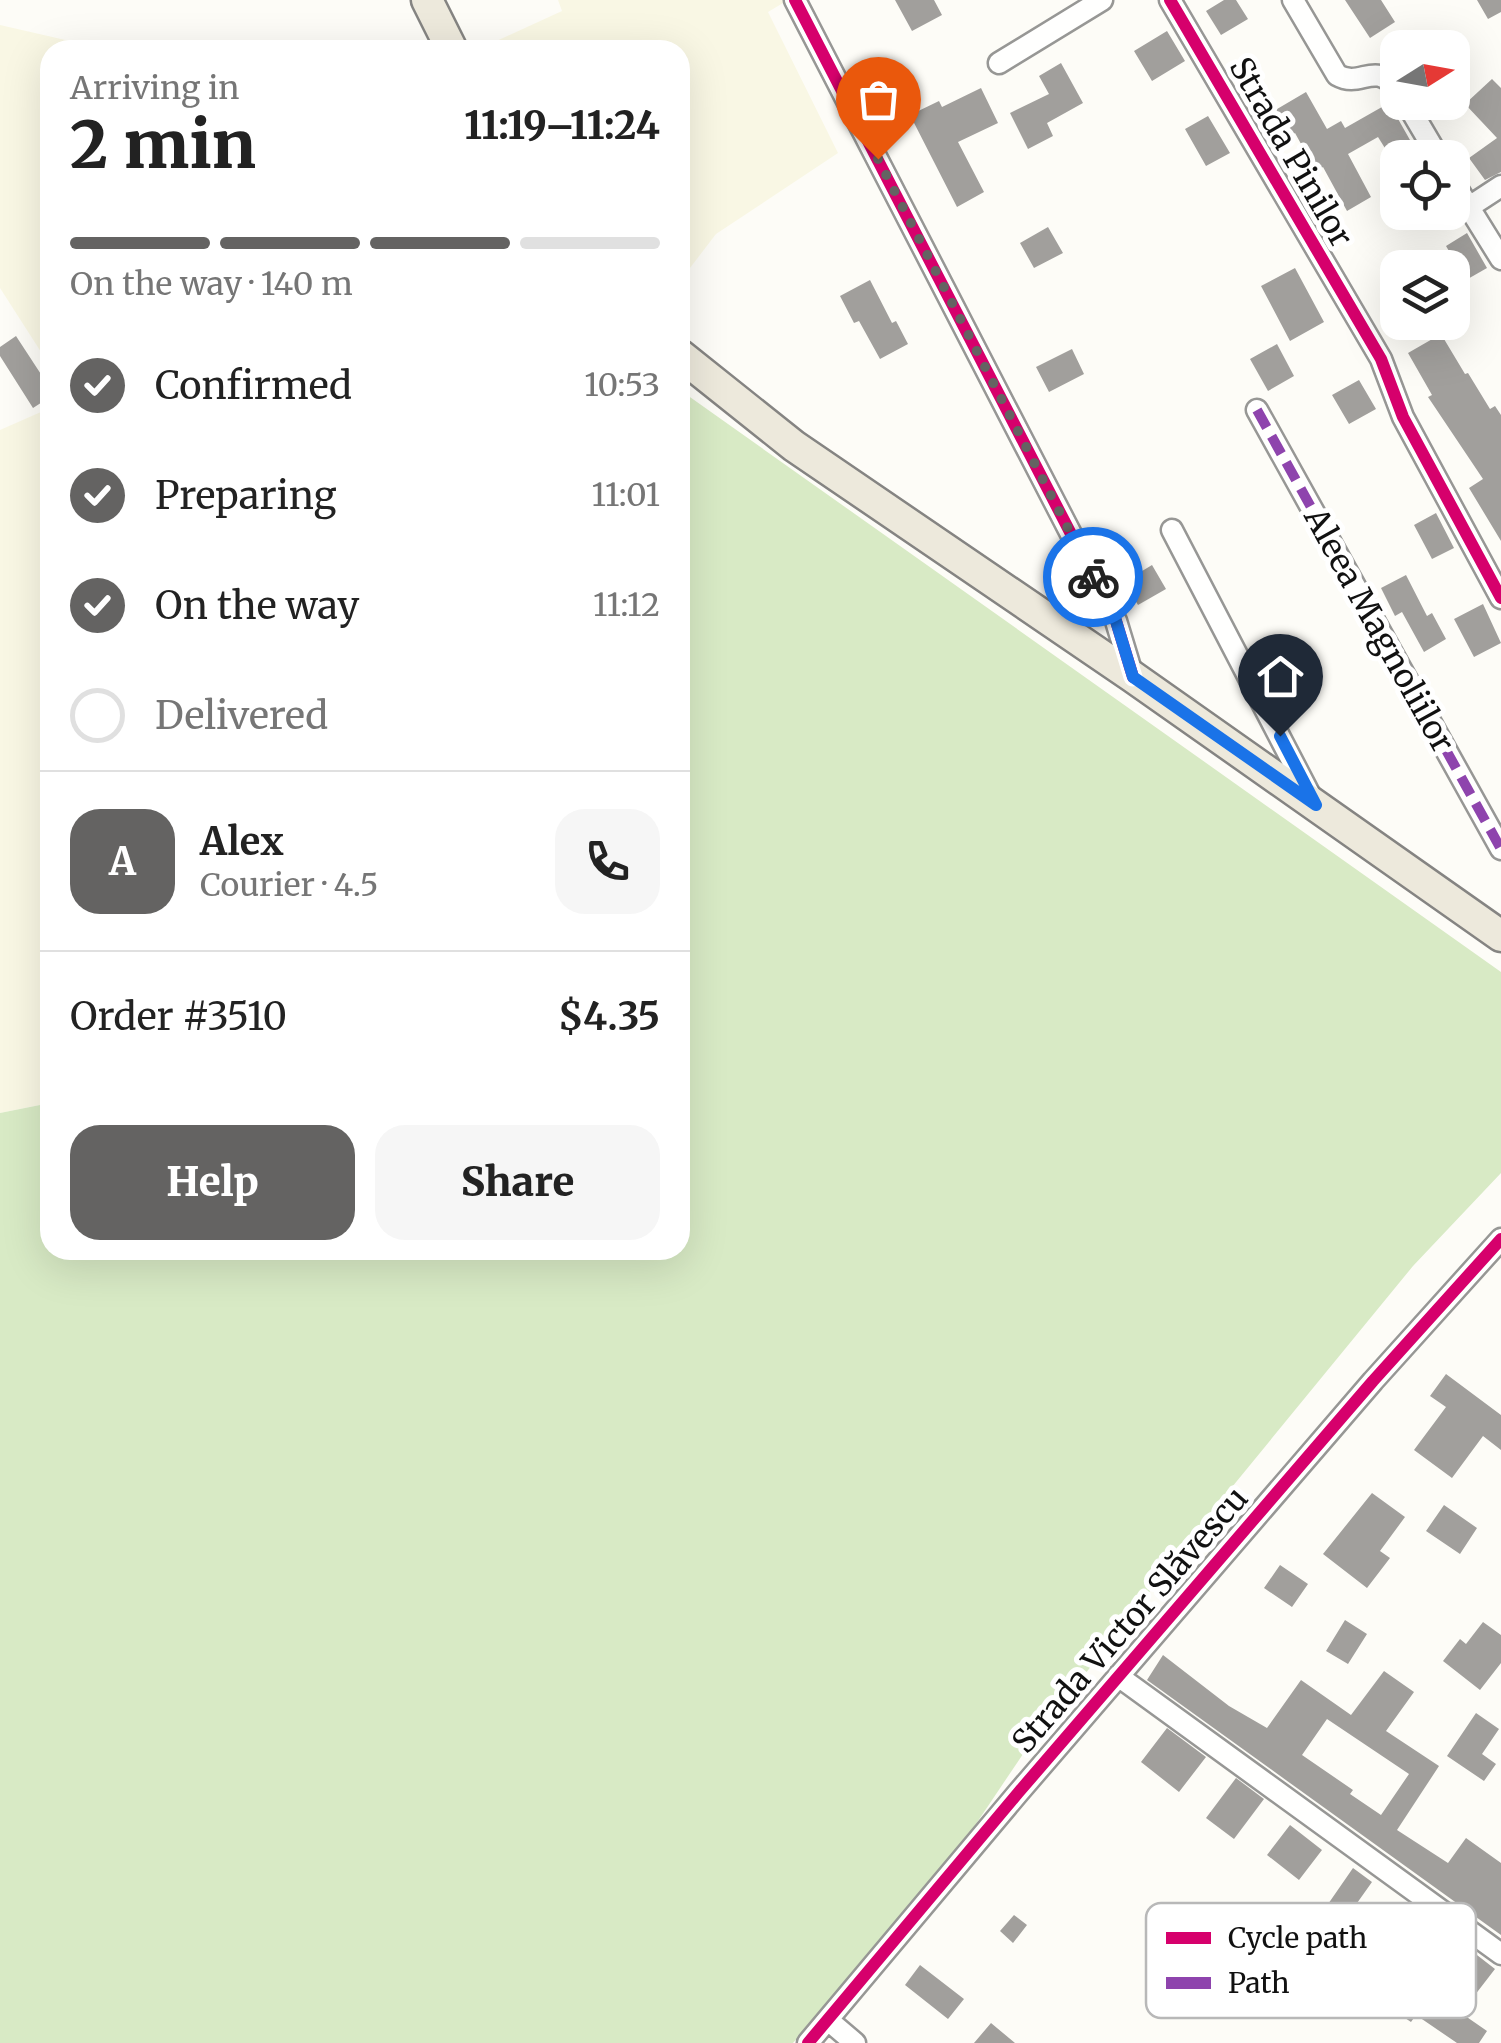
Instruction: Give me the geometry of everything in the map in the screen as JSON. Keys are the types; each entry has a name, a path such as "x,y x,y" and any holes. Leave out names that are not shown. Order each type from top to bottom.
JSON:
{"main road":[{"path":"427,0 447,40"},
{"path":"690,363 794,446 1133,677 1501,936"}],"street":[{"path":"999,62 1102,0"},
{"name":"Strada Pinilor","path":"1170,0 1380,359 1403,418 1501,598"},
{"path":"1294,0 1337,75 1345,80 1380,75"},
{"path":"800,8 1116,621 1133,677"},
{"path":"1470,206 1501,186"},
{"path":"1470,209 1501,260"},
{"name":"Aleea Magnoliilor","path":"1257,410 1501,850"},
{"path":"1172,530 1316,805"},
{"name":"Strada Victor Slăvescu","path":"808,2043 1118,1676 1501,1239"},
{"path":"1118,1676 1431,1903"},
{"path":"1476,1936 1501,1954"},
{"path":"828,2020 855,2043"}],"shaded area":[{"path":"558,0 788,0 768,12 838,153 716,234 690,268 690,40 499,40 562,11"},
{"path":"0,25 65,40 40,40 40,350 0,288"},
{"path":"40,412 40,1105 0,1113 0,430"}],"green space":[{"path":"690,397 1501,972 1501,1173 1413,1266 1223,1498 1027,1748 935,1885 793,2043 0,2043 0,1113 40,1105 40,1260 690,1260"}],"building":[{"path":"895,0 934,0 942,15 912,31"},
{"path":"1224,0 1236,0 1248,19 1221,35 1206,11"},
{"path":"1345,0 1381,0 1395,22 1370,38"},
{"path":"1477,0 1501,0 1501,12 1488,19"},
{"path":"1167,31 1185,61 1152,81 1134,51"},
{"path":"1061,63 1083,103 1047,123 1053,136 1028,149 1010,113 1049,94 1039,76"},
{"path":"1492,79 1501,88 1501,172 1485,180 1470,157 1497,138 1470,109 1470,99"},
{"path":"981,88 998,123 958,142 984,192 957,207 910,115 939,101 942,107"},
{"path":"1306,92 1327,129 1341,121 1345,128 1380,108 1380,120 1399,120 1410,140 1378,137 1348,154 1371,197 1347,211 1323,167 1316,171 1295,133 1287,138 1272,112"},
{"path":"1208,116 1230,153 1206,166 1185,129"},
{"path":"1048,227 1063,253 1034,268 1020,243"},
{"path":"1467,233 1487,268 1470,278 1470,250 1448,250 1446,246"},
{"path":"1295,268 1324,322 1290,341 1261,286"},
{"path":"870,280 892,323 896,321 908,344 880,359 840,296"},
{"path":"16,336 40,373 40,403 33,408 0,356 0,347"},
{"path":"1431,340 1445,340 1490,409 1495,406 1501,415 1501,541 1469,488 1483,479 1428,397 1432,395 1408,353"},
{"path":"1277,344 1294,376 1268,391 1250,359"},
{"path":"1072,349 1084,374 1049,392 1036,367"},
{"path":"1359,380 1376,409 1349,424 1332,395"},
{"path":"1436,513 1454,548 1432,559 1414,525"},
{"path":"1152,565 1166,589 1138,605 1124,582"},
{"path":"1406,575 1427,616 1432,613 1446,639 1424,652 1402,612 1395,616 1381,588"},
{"path":"1483,604 1501,643 1474,657 1454,619"},
{"path":"1446,1374 1501,1415 1501,1450 1483,1436 1452,1478 1414,1450 1446,1407 1430,1396"},
{"path":"1372,1493 1405,1517 1380,1551 1390,1558 1367,1588 1323,1554"},
{"path":"1444,1505 1477,1528 1460,1554 1426,1531"},
{"path":"1280,1565 1308,1584 1292,1607 1264,1588"},
{"path":"1345,1620 1367,1634 1348,1664 1326,1651"},
{"path":"1483,1622 1501,1635 1501,1663 1480,1690 1443,1661 1460,1639 1466,1644"},
{"path":"1163,1655 1229,1706 1267,1728 1301,1680 1351,1715 1384,1671 1414,1692 1386,1731 1439,1766 1397,1830 1448,1863 1466,1838 1501,1863 1501,1935 1476,1917 1476,1903 1457,1903 1147,1680","holes":["1327,1719 1409,1774 1381,1815 1302,1755"]},
{"path":"1476,1713 1499,1729 1482,1754 1496,1764 1484,1781 1447,1756"},
{"path":"1167,1728 1206,1757 1179,1792 1141,1762"},
{"path":"1236,1778 1264,1799 1234,1839 1206,1818"},
{"path":"1290,1825 1322,1850 1299,1880 1267,1855"},
{"path":"1353,1868 1372,1882 1357,1903 1329,1903"},
{"path":"1014,1915 1027,1925 1013,1943 1000,1931"},
{"path":"1476,1954 1495,1969 1476,1994"},
{"path":"920,1965 964,1999 948,2019 905,1985"},
{"path":"1420,2018 1468,2018 1487,2031 1479,2043 1457,2043"},
{"path":"991,2023 1015,2043 974,2043"}],"marked path":[{"path":"1257,410 1501,849"}],"cycle path":[{"path":"795,0 1116,621 1133,677"},
{"path":"1170,0 1381,359 1403,417 1501,598"},
{"path":"808,2043 1373,1381 1501,1239"}],"way so far":[{"path":"878,159 1093,577"}],"route":[{"path":"1093,577 1116,621 1133,677 1316,805 1280,736"}]}
